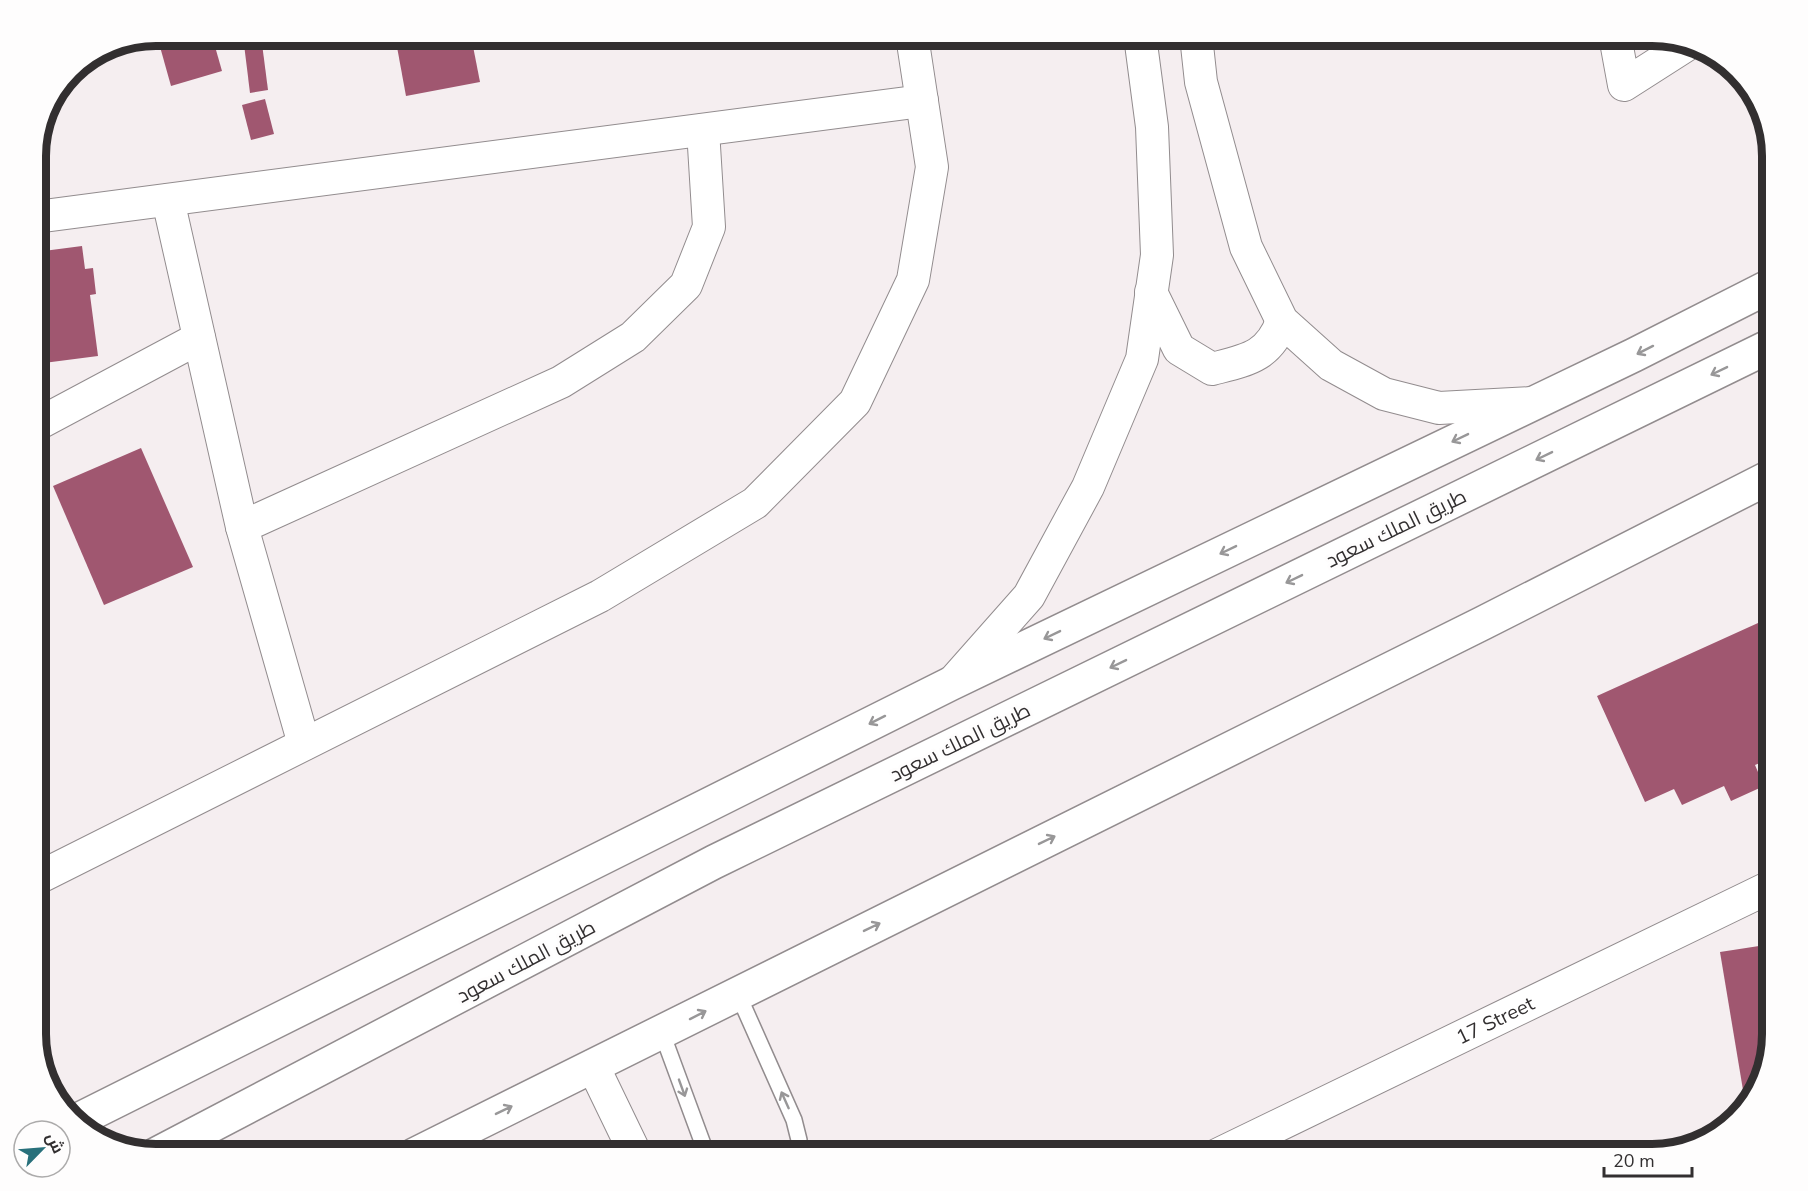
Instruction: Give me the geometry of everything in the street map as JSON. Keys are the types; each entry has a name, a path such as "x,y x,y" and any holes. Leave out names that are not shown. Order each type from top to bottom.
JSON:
{"main road":[{"path":"84,1117 950,684 1634,355 1762,290"},
{"name":"طريق الملك سعود","path":"176,1144 714,862 1762,350"},
{"path":"464,1144 593,1066 1494,618 1762,481"}],"street":[{"path":"47,873 600,596 755,503 855,402 913,280 932,167 914,46"},
{"path":"950,684 1029,596 1089,487 1142,359 1157,255 1152,127 1141,46"},
{"path":"1197,46 1201,82 1246,247 1282,321 1331,365 1384,394 1439,408 1532,403"},
{"path":"1617,46 1624,86 1679,50"},
{"path":"47,216 922,101"},
{"path":"242,527 561,382 633,337 686,285 709,227 703,130"},
{"path":"168,200 242,527 304,744"},
{"path":"1151,291 1179,350 1212,369 1250,359 1275,339 1282,321"},
{"path":"47,418 199,338"},
{"name":"17 Street","path":"1241,1144 1762,891"},
{"path":"593,1066 631,1144"}],"lane":[{"path":"738,994 794,1120 798,1144"},
{"path":"662,1033 702,1144"}],"building":[{"path":"160,46 215,46 222,71 171,86"},
{"path":"244,46 262,46 268,90 250,93"},
{"path":"397,46 473,46 480,82 406,96"},
{"path":"265,99 274,134 251,140 242,105"},
{"path":"82,246 85,269 93,268 96,294 90,295 98,356 47,363 47,251"},
{"path":"141,448 193,567 104,605 53,486"},
{"path":"1758,623 1762,632 1762,762 1755,765 1762,787 1731,801 1724,786 1682,805 1674,789 1645,802 1597,696"},
{"path":"1762,946 1761,1049 1756,1070 1744,1095 1720,952"}]}
